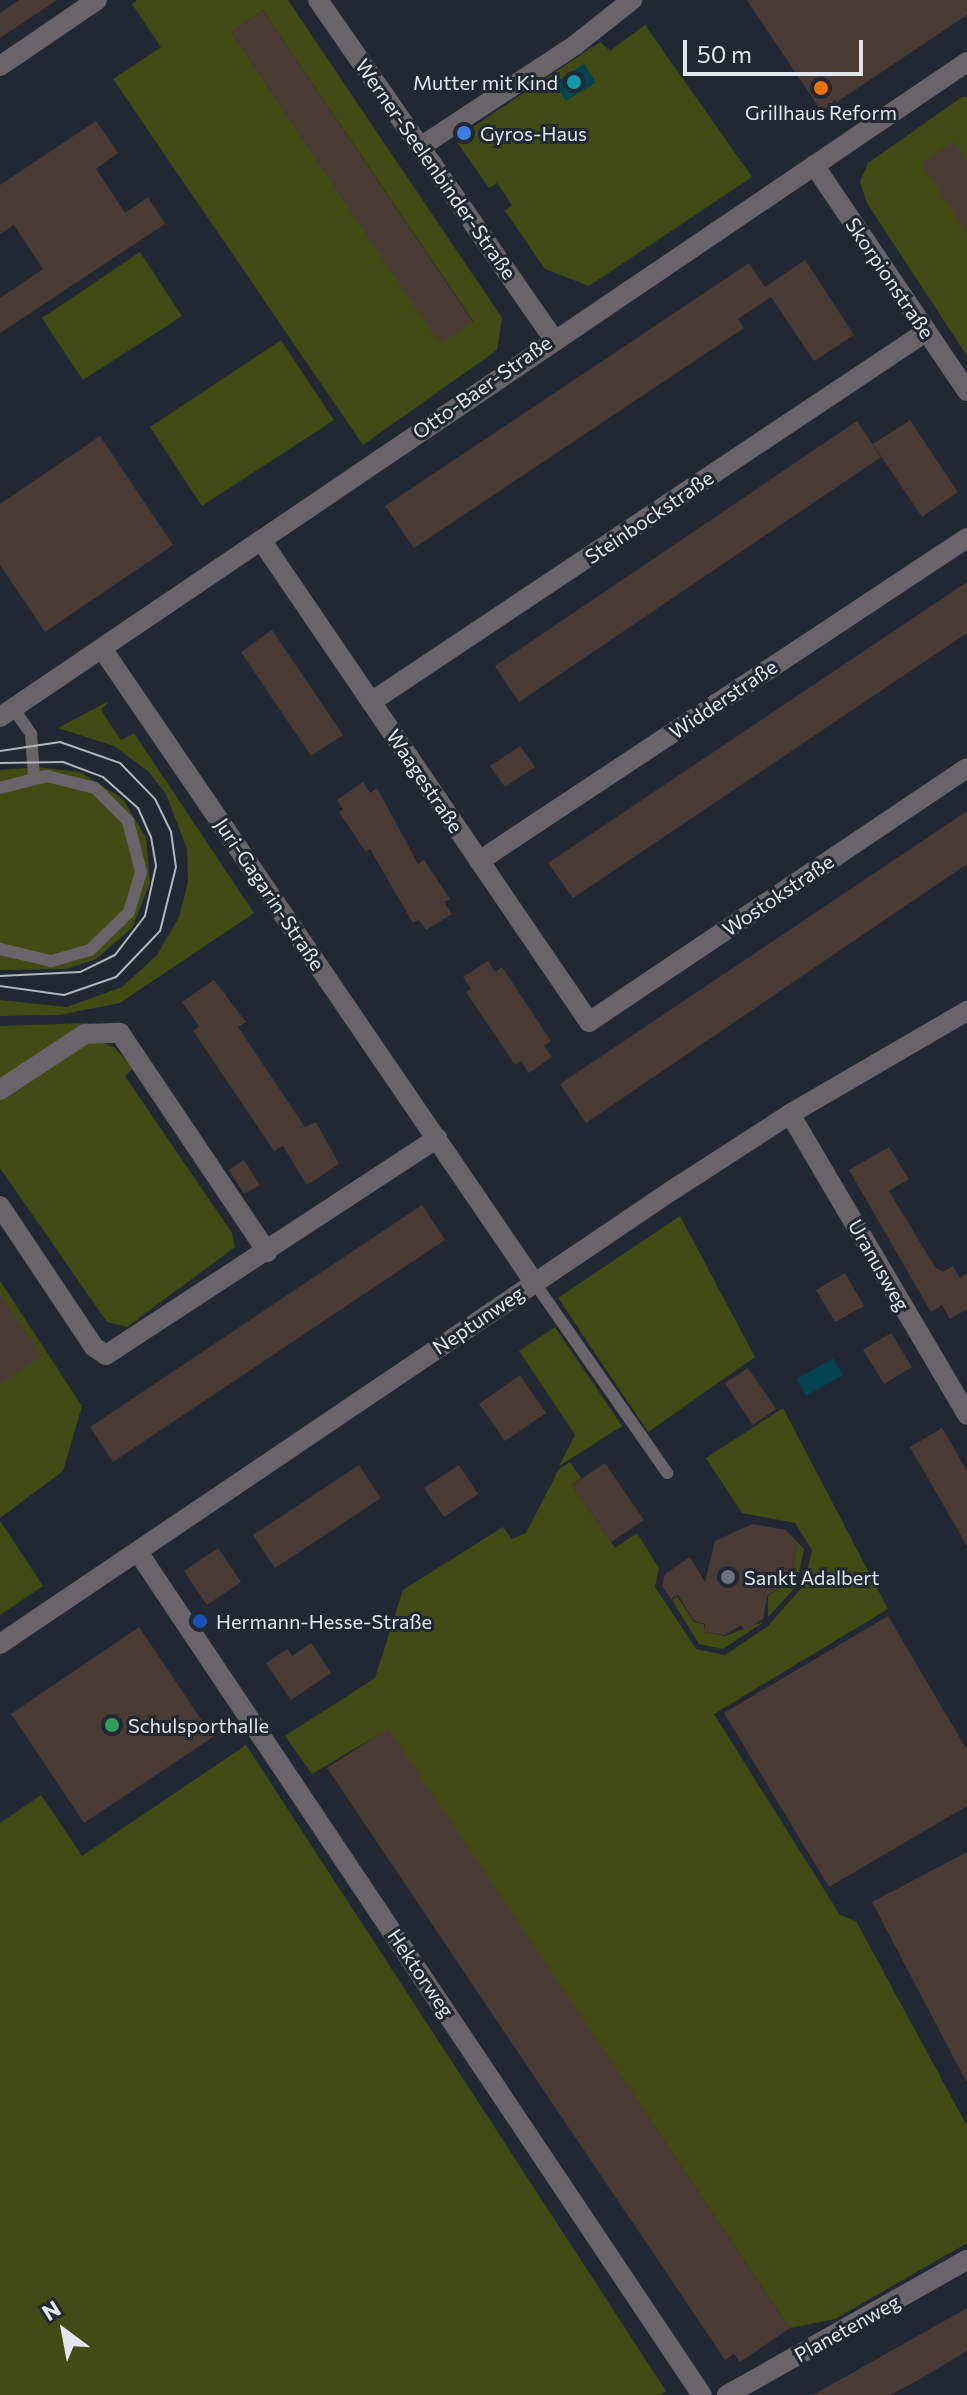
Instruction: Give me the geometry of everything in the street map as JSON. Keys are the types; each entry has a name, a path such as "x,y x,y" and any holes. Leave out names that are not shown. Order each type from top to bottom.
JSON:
{"street":[{"path":"0,66 97,0"},
{"name":"Werner-Seelenbinder-Straße","path":"318,0 423,145 553,338"},
{"path":"423,145 575,45 632,0"},
{"name":"Otto-Baer-Straße","path":"6,712 103,650 553,338 967,62"},
{"name":"Skorpionstraße","path":"814,165 967,391"},
{"name":"Steinbockstraße","path":"371,702 927,331"},
{"name":"Widderstraße","path":"479,861 967,538"},
{"name":"Waagestraße","path":"261,540 589,1022"},
{"name":"Juri-Gagarin-Straße","path":"103,650 534,1282"},
{"name":"Wostokstraße","path":"589,1022 967,768"},
{"name":"Neptunweg","path":"0,1644 534,1282 790,1114 967,1011"},
{"path":"0,1090 85,1034 120,1033 267,1252"},
{"name":"Uranusweg","path":"790,1114 967,1415"},
{"path":"0,1206 104,1355 118,1351 437,1138"},
{"name":"Hektorweg","path":"138,1552 702,2395"},
{"name":"Planetenweg","path":"727,2395 967,2260"}],"lane":[{"path":"6,712 31,734 34,777"},
{"path":"0,788 34,777 73,779 115,805 137,843 139,890 116,931 82,954 39,960 0,949"},
{"path":"534,1282 667,1473"}],"green space":[{"path":"137,0 288,0 502,318 497,350 363,445 113,79 161,47 132,4","holes":["263,10 473,321 440,343 231,32"]},
{"path":"645,25 752,177 589,286 545,269 505,211 512,205 497,183 489,188 455,139 600,42 610,51"},
{"path":"962,97 967,97 967,356 867,203 860,182 868,163"},
{"path":"140,252 182,316 83,380 42,318"},
{"path":"281,340 334,420 202,506 150,427"},
{"path":"109,701 101,710 121,740 134,733 254,913 120,1003 59,1015 0,1016 0,1000 67,1007 122,987 157,955 179,917 188,882 187,849 166,794 148,771 114,746 58,728"},
{"path":"37,767 80,772 123,799 146,838 150,883 132,928 96,959 66,969 0,970 0,770"},
{"path":"89,1023 0,1082 0,1026"},
{"path":"101,1042 115,1048 133,1068 125,1076 232,1233 235,1247 127,1327 107,1322 0,1168 0,1099 82,1044"},
{"path":"680,1216 755,1357 648,1432 558,1298"},
{"path":"0,1281 82,1406 63,1471 0,1518"},
{"path":"555,1327 622,1426 559,1466 575,1435 519,1351"},
{"path":"783,1408 888,1609 714,1714 840,1915 856,1921 967,2126 967,2243 835,2319 790,2328 388,1729 312,1774 285,1736 375,1678 403,1590 503,1527 512,1539 526,1533 559,1469 570,1462 581,1478 572,1485 615,1548 637,1533 659,1568 655,1587 696,1649 725,1655 768,1626 804,1585 812,1550 795,1523 742,1513 706,1458"},
{"path":"0,1521 43,1586 0,1615"},
{"path":"787,1531 804,1549 796,1587 768,1617 768,1596 791,1580 797,1546"},
{"path":"677,1596 694,1622 704,1624 704,1632 725,1636 765,1621 723,1649 699,1644 672,1600"},
{"path":"246,1745 666,2391 659,2395 0,2395 0,1823 41,1795 82,1856"}],"water":[{"path":"584,64 596,82 566,101 554,83"},
{"path":"833,1358 843,1375 806,1396 797,1379"}],"building":[{"path":"19,0 57,0 0,38 0,13"},
{"path":"747,0 967,0 967,15 822,112"},
{"path":"263,10 473,322 440,344 231,32"},
{"path":"96,121 118,153 96,169 125,213 148,197 165,224 0,333 0,298 43,269 14,225 0,234 0,185"},
{"path":"955,141 967,162 967,233 921,163"},
{"path":"805,260 854,335 814,361 771,297 738,319 744,328 414,548 385,506 749,263 765,287"},
{"path":"910,420 958,492 922,517 873,444"},
{"path":"857,421 881,457 519,702 495,666"},
{"path":"100,436 173,545 45,632 0,565 0,504"},
{"path":"967,582 967,633 573,898 548,863"},
{"path":"272,630 343,735 311,756 241,652"},
{"path":"520,746 535,767 505,787 490,766"},
{"path":"363,782 370,793 377,788 418,864 424,860 450,899 444,902 452,914 426,930 419,920 413,923 370,849 366,852 339,812 343,809 337,800"},
{"path":"967,811 967,864 586,1123 560,1084"},
{"path":"488,961 495,972 502,967 551,1041 544,1046 552,1057 529,1073 521,1061 515,1065 466,992 471,989 463,977"},
{"path":"214,980 246,1022 238,1027 305,1127 316,1122 339,1164 307,1185 283,1146 274,1151 193,1031 199,1026 182,1002"},
{"path":"889,1147 909,1179 889,1191 935,1267 943,1272 953,1266 960,1278 967,1273 967,1309 950,1319 942,1305 931,1312 849,1170"},
{"path":"244,1160 260,1185 244,1194 229,1170"},
{"path":"422,1205 445,1240 113,1462 90,1427"},
{"path":"845,1273 864,1306 835,1322 816,1290"},
{"path":"0,1294 42,1356 0,1384"},
{"path":"891,1333 912,1367 884,1384 863,1350"},
{"path":"748,1368 776,1409 753,1425 725,1383"},
{"path":"520,1375 546,1413 505,1441 479,1404"},
{"path":"942,1428 967,1471 967,1546 910,1447"},
{"path":"605,1463 644,1520 611,1542 572,1485"},
{"path":"359,1465 381,1498 275,1568 253,1535"},
{"path":"459,1465 478,1494 444,1517 424,1488"},
{"name":"Sankt Adalbert","path":"752,1524 786,1530 797,1546 791,1580 767,1596 763,1619 745,1631 741,1625 725,1635 704,1632 705,1624 694,1621 678,1595 671,1599 662,1586 665,1574 690,1557 705,1582 715,1541"},
{"path":"218,1548 241,1582 207,1605 184,1571"},
{"path":"888,1616 967,1750 967,1806 829,1887 724,1713"},
{"name":"Schulsporthalle","path":"139,1627 213,1737 84,1823 11,1714"},
{"path":"311,1643 331,1673 291,1700 266,1663 288,1649 292,1656"},
{"path":"388,1728 790,2328 740,2362 734,2354 725,2360 327,1768"},
{"path":"967,1852 967,2083 872,1902"},
{"path":"967,2308 967,2351 920,2379 890,2395 813,2395"}],"tram line":[{"path":"0,751 60,742 120,763 155,799 171,832 176,867 160,931 116,977 64,995 0,986"},
{"path":"0,763 63,762 103,777 138,808 151,837 156,866 145,916 115,955 80,972 0,976"}],"place":[{"name":"Mutter mit Kind","path":"574,82"},
{"name":"Grillhaus Reform","path":"821,88"},
{"name":"Gyros-Haus","path":"464,133"},
{"name":"Sankt Adalbert","path":"728,1577"},
{"name":"Hermann-Hesse-Straße","path":"200,1621"},
{"name":"Schulsporthalle","path":"112,1725"}]}
